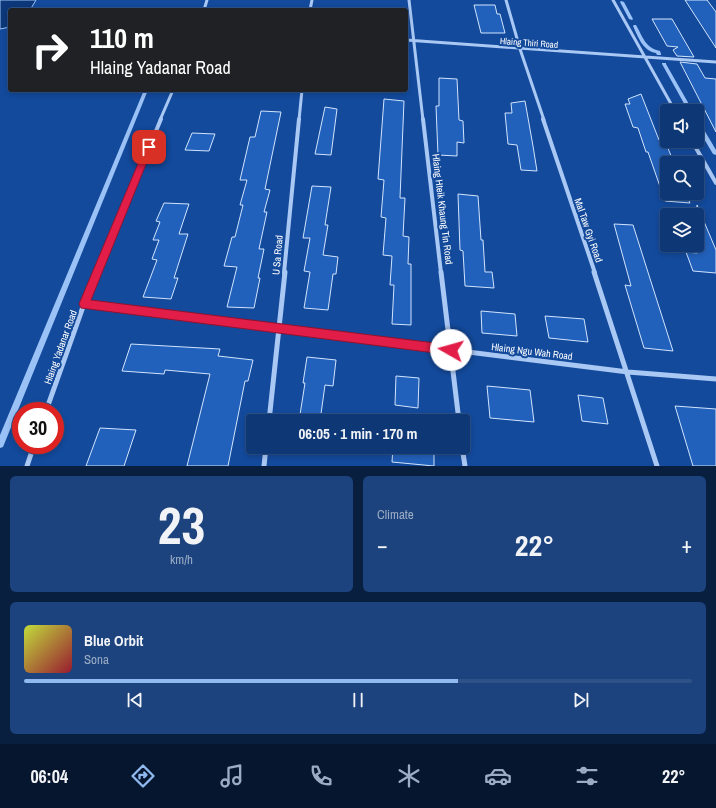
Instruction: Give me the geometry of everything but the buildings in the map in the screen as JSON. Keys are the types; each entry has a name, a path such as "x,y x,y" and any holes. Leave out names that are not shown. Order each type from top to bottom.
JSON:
{"street":[{"name":"Hlaing Hteik Khaung Tin Road","path":"409,0 458,414"},
{"name":"Mal Taw Gyi Road","path":"506,0 520,49 628,372 657,466"},
{"path":"613,0 671,104"},
{"name":"Hlaing Thiri Road","path":"408,40 716,62"},
{"name":"Hlaing Yadanar Road","path":"49,402 84,304 172,92"},
{"name":"U Sa Road","path":"270,414 302,92"},
{"path":"696,148 716,183"},
{"name":"Hlaing Ngu Wah Road","path":"84,304 628,372 716,379"},
{"path":"27,466 31,454"},
{"path":"264,466 265,454"},
{"path":"463,454 465,466"}],"water":[{"path":"0,0 36,0 31,8 8,8 8,27 0,29"}],"waterway":[{"path":"622,2 631,19"},
{"path":"635,26 646,46 659,54"},
{"path":"664,64 687,104"},
{"path":"0,444 145,92"},
{"path":"704,134 715,153"}],"route":[{"path":"149,147 84,304 451,350"}]}
